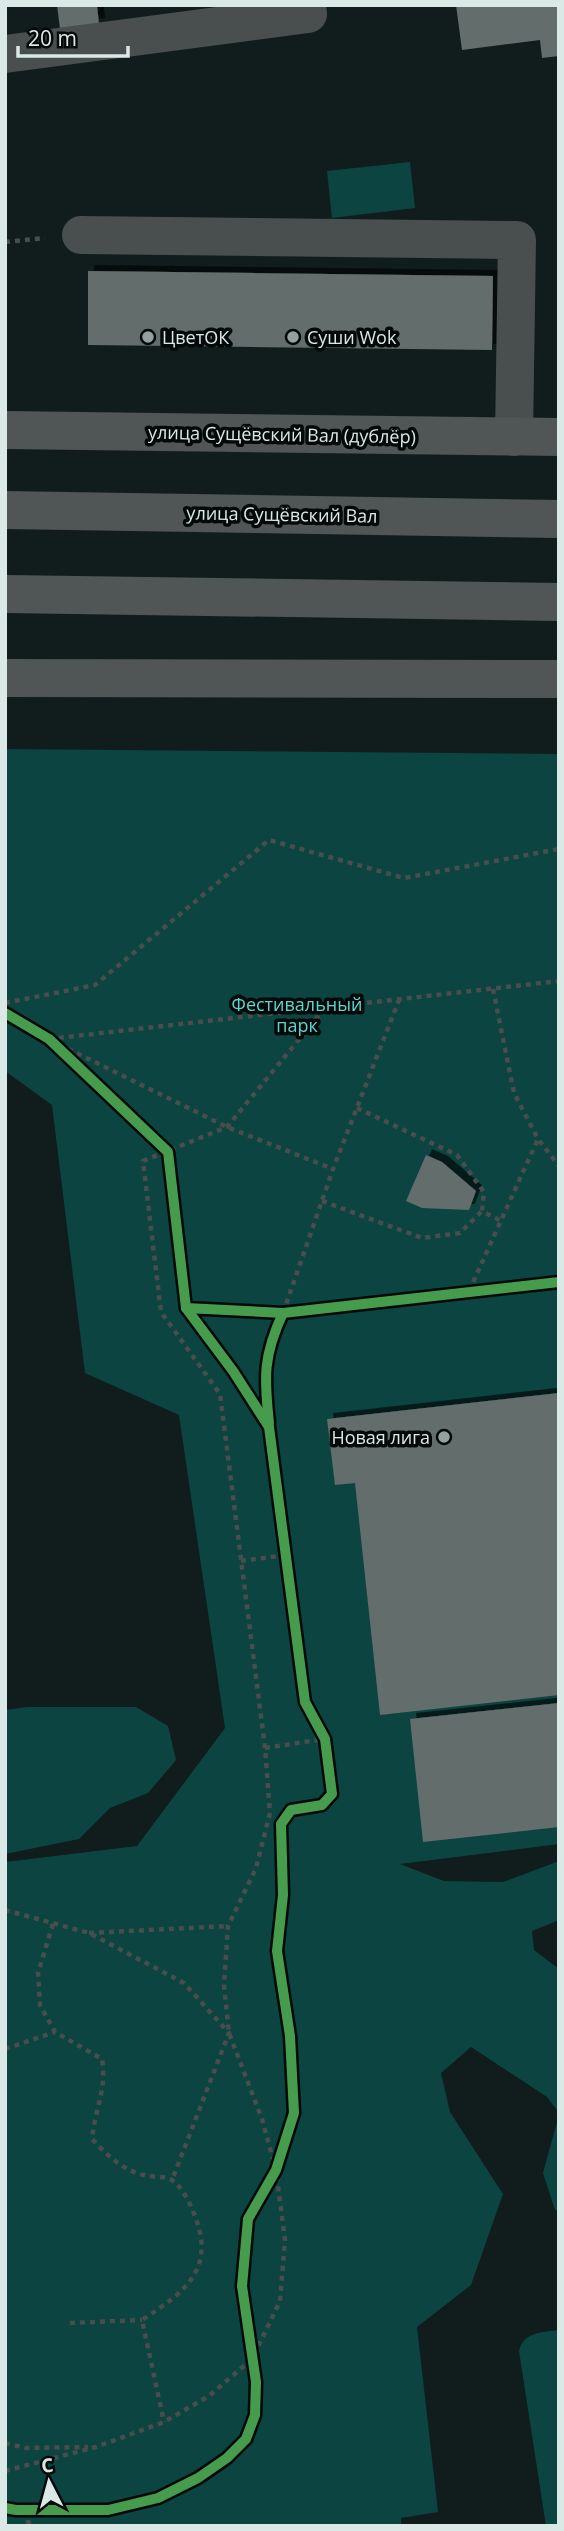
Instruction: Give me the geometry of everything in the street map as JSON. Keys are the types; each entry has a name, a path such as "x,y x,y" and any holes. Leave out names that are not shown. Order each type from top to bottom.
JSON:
{"main road":[{"name":"улица Сущёвский Вал (дублёр)","path":"5,430 559,437"},
{"name":"улица Сущёвский Вал","path":"5,510 559,519"},
{"path":"5,594 559,602"},
{"path":"5,678 559,679"}],"lane":[{"path":"5,54 308,13 307,5"},
{"path":"81,235 517,240 514,437"}],"path":[{"path":"5,1003 95,985 269,840 404,878 559,849"},
{"path":"49,1039 559,981"},
{"path":"493,989 514,1093 538,1139 559,1166"},
{"path":"277,1325 333,1169 399,1000"},
{"path":"5,2471 96,2447 164,2422 209,2396 253,2364 280,2301 285,2240 276,2170 262,2119 229,2033 224,1985 228,1926 256,1868 270,1813 265,1748 220,1394 161,1312 144,1161 227,1127 324,1009"},
{"path":"38,1032 227,1127 333,1169"},
{"path":"49,1039 79,1068"},
{"path":"321,1201 422,1238 460,1233 482,1211 484,1192 457,1155 357,1108"},
{"path":"469,1292 538,1139"},
{"path":"158,1143 168,1152 169,1165"},
{"path":"482,1211 501,1221"},
{"path":"456,1293 482,1290"},
{"path":"269,1312 296,1311"},
{"path":"284,1542 288,1569"},
{"path":"241,1561 286,1555"},
{"path":"265,1748 323,1735 327,1753"},
{"path":"5,1910 89,1933 184,1983 229,2033"},
{"path":"53,1924 38,1973 40,2005 55,2032 103,2059 106,2078 94,2118 92,2139 111,2160 141,2174 172,2180 187,2197 199,2225 202,2262 187,2286 142,2320 70,2323"},
{"path":"89,1933 228,1926"},
{"path":"5,2049 55,2032"},
{"path":"172,2180 229,2033"},
{"path":"265,2190 276,2170 283,2147"},
{"path":"142,2320 164,2422"},
{"path":"248,2334 253,2364"},
{"path":"5,2444 26,2448 96,2447"},
{"path":"29,2526 21,2510 40,2510"}],"green space":[{"path":"410,162 415,208 332,218 327,171"},
{"name":"Фестивальный парк","path":"5,749 559,754 559,1844 400,1864 444,1881 503,1882 559,1861 559,1920 532,1931 534,1950 559,1969 559,2113 547,2097 471,2047 441,2073 450,2112 503,2194 471,2285 417,2327 438,2512 401,2518 401,2526 5,2526 5,1862 137,1846 225,1728 179,1415 85,1373 52,1105 5,1071"},
{"path":"27,1707 136,1707 168,1726 176,1760 148,1793 110,1808 79,1839 5,1854 5,1710"},
{"path":"559,2115 559,2211 555,2210 543,2173"},
{"path":"559,2330 559,2526 546,2526 519,2351 529,2337"}],"building":[{"path":"57,5 97,5 99,24 60,29"},
{"path":"456,5 559,5 559,56 542,58 540,40 462,50"},
{"path":"88,271 493,276 492,350 88,345"},
{"path":"426,1155 442,1162 476,1191 469,1210 422,1208 406,1201"},
{"path":"559,1393 559,1695 380,1715 355,1483 335,1485 327,1419"},
{"path":"559,1703 559,1827 423,1842 410,1719"}],"cycle path":[{"path":"5,1013 49,1039 168,1152 186,1308 283,1313 559,1282"},
{"path":"5,2508 108,2510 158,2498 198,2478 227,2458 246,2439 255,2415 256,2382 242,2286 248,2219 276,2170 294,2113 290,2036 277,1951 283,1895 281,1824 291,1810 322,1805 332,1794 325,1739 305,1702 269,1427 233,1371 186,1308"},
{"path":"269,1423 266,1392 268,1355 283,1313"}],"place":[{"name":"ЦветОК","path":"148,337"},
{"name":"Суши Wok","path":"293,337"},
{"name":"Новая лига","path":"444,1437"}]}
